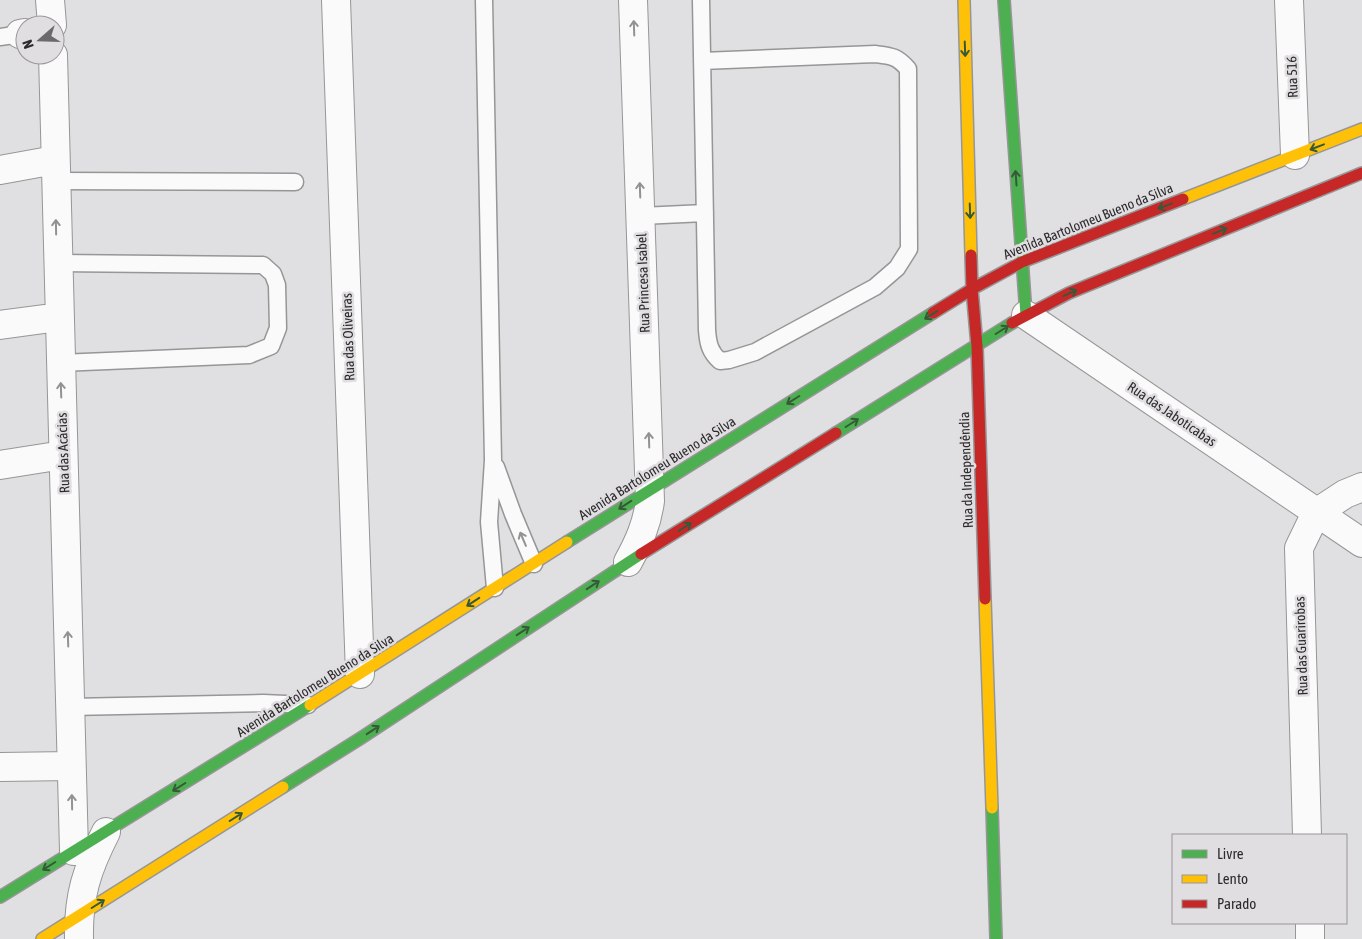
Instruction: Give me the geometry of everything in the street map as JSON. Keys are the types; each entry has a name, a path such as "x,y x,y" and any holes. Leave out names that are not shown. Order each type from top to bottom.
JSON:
{"street":[{"path":"50,0 51,15"},
{"name":"Rua das Oliveiras","path":"336,0 360,674"},
{"name":"Rua Princesa Isabel","path":"628,562 642,537 648,519 650,488 633,0"},
{"name":"Rua da Independêndia","path":"964,0 972,289 977,346 996,939"},
{"path":"1004,0 1026,315"},
{"name":"Rua 516","path":"1289,0 1295,155"},
{"name":"Rua das Acácias","path":"53,65 74,851"},
{"name":"Avenida Bartolomeu Bueno da Silva","path":"0,897 311,705 650,488 972,289 1022,262 1362,129"},
{"path":"0,170 55,171"},
{"path":"42,939 78,928 628,562 1026,315 1069,293 1362,174"},
{"name":"Rua das Jaboticabas","path":"1026,315 1362,543"},
{"path":"0,326 59,317"},
{"path":"0,465 63,455"},
{"path":"1316,513 1345,494 1362,487"},
{"name":"Rua das Guarirobas","path":"1307,834 1299,548 1316,513"},
{"path":"0,767 71,766"},
{"path":"78,928 81,894 91,860 106,832"},
{"path":"1310,924 1310,939"}],"lane":[{"path":"484,0 493,460 489,522 495,588"},
{"path":"701,0 702,61 705,213 708,343 712,353 720,361 755,352 875,287 896,268 909,248 908,68 892,56 875,54 702,61"},
{"path":"55,171 295,182"},
{"path":"641,216 705,213"},
{"path":"57,263 263,265 273,274 277,285 278,328 271,346 249,354 60,363"},
{"path":"493,460 534,564"},
{"path":"70,707 263,703 311,705"}],"traffic: fast":[{"path":"1004,0 1026,315"},
{"path":"567,542 933,313"},
{"path":"836,433 1012,323"},
{"path":"283,787 641,554"},
{"path":"0,897 310,705"},
{"path":"992,808 996,939"}],"traffic: slow":[{"path":"964,0 971,255"},
{"path":"1183,199 1362,129"},
{"path":"310,705 567,542"},
{"path":"985,599 992,808"},
{"path":"42,939 283,787"}],"traffic: jam":[{"path":"1012,323 1069,293 1362,173"},
{"path":"933,313 1022,262 1183,199"},
{"path":"971,255 977,346 985,599"},
{"path":"641,554 836,433"}]}
